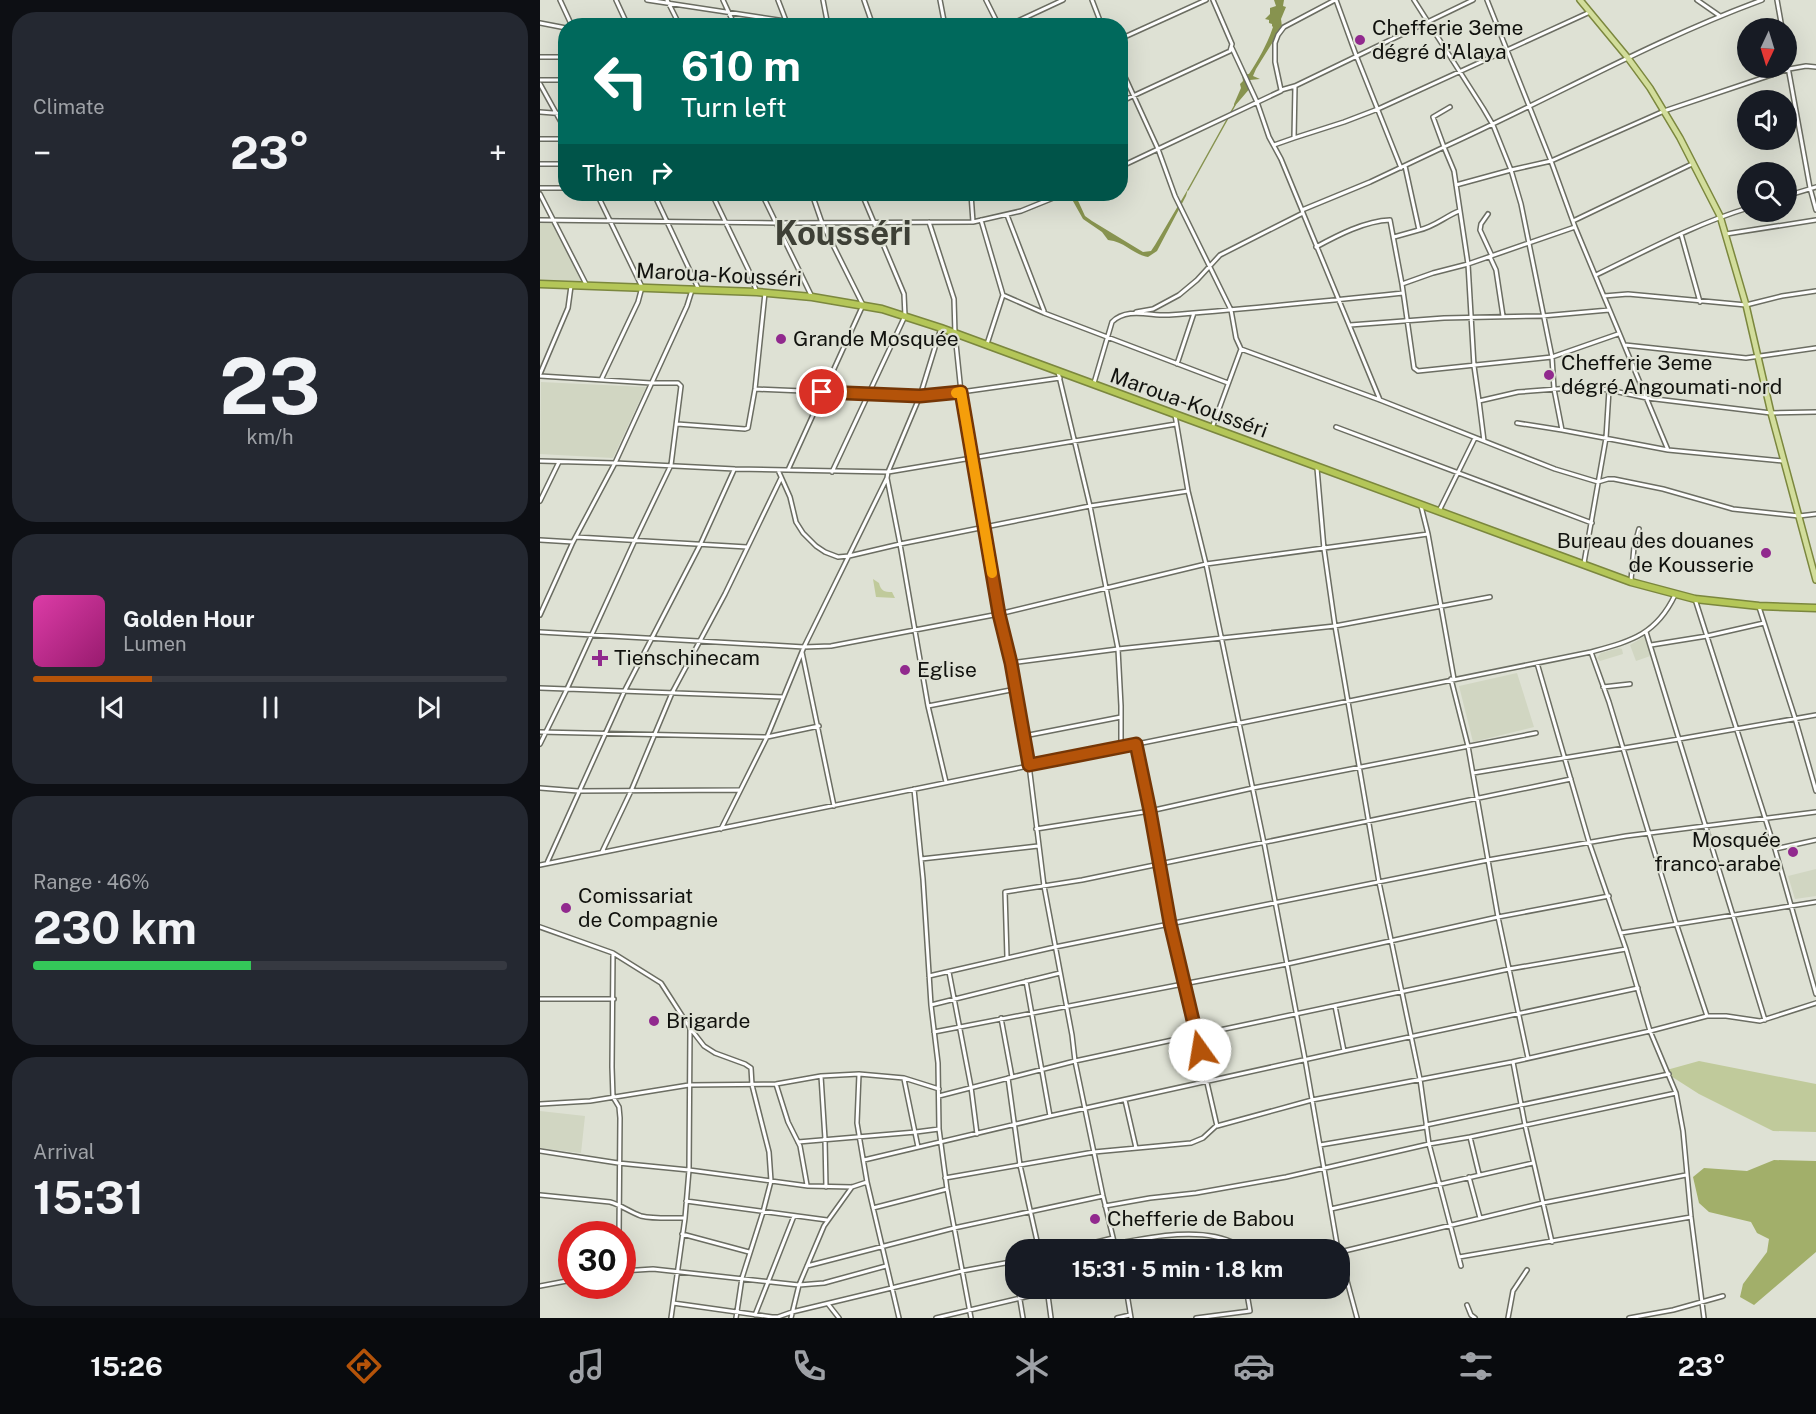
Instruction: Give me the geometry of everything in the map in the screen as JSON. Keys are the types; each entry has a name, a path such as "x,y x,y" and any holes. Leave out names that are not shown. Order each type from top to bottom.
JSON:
{"highway":[{"name":"Maroua-Kousséri","path":"540,284 757,292 863,305 941,328 1059,375 1094,385 1631,582 1695,599 1759,606 1816,608"}],"main road":[{"path":"1580,0 1628,58 1664,111 1720,216 1746,305 1771,413 1816,580"}],"street":[{"path":"560,0 569,18"},
{"path":"616,0 624,18"},
{"path":"647,0 771,18"},
{"path":"723,0 731,18"},
{"path":"779,0 784,18"},
{"path":"823,0 826,18"},
{"path":"864,0 870,18"},
{"path":"940,0 943,18"},
{"path":"986,0 995,18"},
{"path":"1024,18 1063,0"},
{"path":"1092,0 1099,18"},
{"path":"1128,35 1206,0"},
{"path":"1213,0 1380,400"},
{"path":"1281,90 1275,62 1275,43 1278,35 1284,27 1335,0 1377,109 1403,167 1419,230"},
{"path":"1414,0 1493,125 1511,170 1529,243 1552,357 1554,389 1562,430"},
{"path":"1128,163 1473,0"},
{"path":"1487,0 1575,227 1668,450"},
{"path":"1697,0 1721,16"},
{"path":"1094,385 1114,320 1120,316 1153,309 1179,295 1228,250 1302,211 1493,125 1628,58 1762,0"},
{"path":"1777,0 1780,18"},
{"path":"668,2 676,18"},
{"path":"1274,146 1377,109 1590,12"},
{"path":"540,23 558,26"},
{"path":"1128,99 1230,51 1232,48"},
{"path":"540,57 558,57"},
{"path":"1797,68 1816,68"},
{"path":"1456,185 1551,161 1664,111 1762,78"},
{"path":"1791,78 1816,210"},
{"path":"558,81 540,82 558,117"},
{"path":"1128,83 1158,149 1175,196 1231,310 1236,338 1241,349 1212,428"},
{"path":"1294,138 1295,86"},
{"path":"1450,107 1433,117 1452,163 1456,185 1468,264 1474,366 1484,441"},
{"path":"540,112 556,113"},
{"path":"540,139 558,139"},
{"path":"540,164 558,164"},
{"path":"1574,220 1694,164"},
{"path":"1797,192 1816,187"},
{"path":"540,188 558,188"},
{"path":"540,194 587,286"},
{"path":"601,201 642,287 638,302 601,380"},
{"path":"540,615 573,542 615,463 696,290 657,201"},
{"path":"715,201 757,292"},
{"path":"766,201 812,297"},
{"path":"788,470 863,305 822,223 814,201"},
{"path":"832,472 905,316 904,294 865,201"},
{"path":"972,201 973,222"},
{"path":"540,220 726,223 973,222 1007,215 1046,201"},
{"path":"1394,237 1430,227 1459,211"},
{"path":"1596,275 1681,233 1737,211"},
{"path":"1488,214 1480,230 1496,270 1503,316"},
{"path":"1007,215 1044,313"},
{"path":"1316,246 1336,236 1388,219 1392,221 1406,320 1416,370 1552,357 1619,333"},
{"path":"981,220 1003,295 987,346"},
{"path":"1726,234 1816,220"},
{"path":"929,222 954,299 961,392 971,457 999,614 1016,689 1029,765 1044,886 1075,1060 1113,1238 1109,1239"},
{"path":"1402,284 1575,227"},
{"path":"1681,233 1700,302"},
{"path":"540,744 671,465 680,384 540,375 568,308 572,285"},
{"path":"1604,296 1638,295 1746,305 1816,291"},
{"path":"677,424 747,429 755,389 765,293"},
{"path":"1136,312 1154,315 1194,313 1403,293"},
{"path":"1003,295 1044,313 1228,383"},
{"path":"1350,325 1471,316 1542,316 1609,309"},
{"path":"1177,364 1194,313"},
{"path":"721,829 767,737 802,651 887,478 920,396 941,328"},
{"path":"1625,345 1732,357 1758,357 1816,348"},
{"path":"1241,349 1380,400 1555,469 1598,482 1614,479 1663,489 1723,507 1799,516 1816,514"},
{"path":"755,389 920,396 961,392 1059,375 1090,506 1119,649 1121,746"},
{"path":"1479,401 1518,392 1582,387 1647,398 1771,413 1816,411"},
{"path":"1584,565 1606,438 1609,390"},
{"path":"1175,415 1188,491 1206,564 1264,843 1337,1239"},
{"path":"1518,423 1668,450 1784,461"},
{"path":"540,461 735,469 888,472 1176,424"},
{"path":"1336,427 1592,523"},
{"path":"1438,512 1474,438"},
{"path":"540,501 559,462"},
{"path":"1317,467 1323,549 1379,882 1420,1079 1429,1144 1461,1266"},
{"path":"547,863 604,734 700,545 735,469"},
{"path":"778,470 790,497 796,522 811,542 838,557 1090,506 1188,491"},
{"path":"602,852 672,693 725,594 781,478"},
{"path":"887,478 928,706 946,782"},
{"path":"1421,506 1428,534 1452,679 1468,746 1498,917 1528,1058"},
{"path":"1631,582 1634,547 1639,529"},
{"path":"540,632 804,647 831,646 999,614 1206,564 1428,534"},
{"path":"576,537 747,547"},
{"path":"540,540 573,542"},
{"path":"540,865 1591,652 1636,639 1662,618 1675,595"},
{"path":"1011,663 1335,626 1490,597"},
{"path":"1695,599 1775,849 1816,994"},
{"path":"1759,606 1816,791"},
{"path":"1651,645 1707,636 1764,623"},
{"path":"1646,632 1765,1020"},
{"path":"802,651 834,806"},
{"path":"1591,652 1707,1016"},
{"path":"1537,663 1589,842 1621,933 1650,1031 1676,1093 1683,1131 1686,1175 1704,1318"},
{"path":"1604,687 1630,684"},
{"path":"540,688 783,697"},
{"path":"928,706 1016,689"},
{"path":"1473,773 1816,715"},
{"path":"1024,736 1121,717"},
{"path":"540,732 767,737 819,726"},
{"path":"1036,830 1150,811 1253,788 1536,733"},
{"path":"1136,744 1170,923 1217,1126"},
{"path":"1007,957 1005,892 1082,880 1571,779"},
{"path":"540,788 578,791 740,790"},
{"path":"914,789 939,1089 940,1142 972,1318"},
{"path":"929,976 1007,957 1170,923 1488,860 1648,833 1816,812"},
{"path":"1775,849 1816,840"},
{"path":"921,860 1038,846"},
{"path":"934,1032 1287,964 1498,917 1609,896"},
{"path":"1621,933 1816,902"},
{"path":"540,927 613,953 661,982 704,1046 752,1068 753,1085 768,1144 771,1181 742,1278 736,1318"},
{"path":"939,1096 1075,1060 1509,969 1626,949"},
{"path":"613,953 612,1067 613,1097 619,1107 619,1221"},
{"path":"948,972 971,1088 977,1134"},
{"path":"931,1005 1060,973"},
{"path":"1026,981 1050,1116"},
{"path":"864,1160 1305,1059 1638,988"},
{"path":"540,999 614,999"},
{"path":"945,1178 1094,1152 1191,1143 1203,1138 1217,1126 1312,1100 1512,1062 1707,1016 1765,1020 1816,1003"},
{"path":"1335,1006 1344,1051"},
{"path":"1001,1018 1020,1164 1035,1239"},
{"path":"671,1318 685,1218 689,1170 690,1028"},
{"path":"1512,1062 1524,1125 1552,1242"},
{"path":"540,1104 578,1102 689,1085 776,1084 821,1076 859,1074 904,1078 939,1089"},
{"path":"859,1074 857,1123 867,1182 899,1318"},
{"path":"1320,1145 1426,1126 1669,1074"},
{"path":"821,1076 826,1187"},
{"path":"904,1078 918,1147"},
{"path":"776,1084 788,1122 798,1142 808,1186"},
{"path":"1105,1206 1242,1186 1429,1144 1676,1093"},
{"path":"1125,1100 1136,1148"},
{"path":"798,1142 939,1129"},
{"path":"1470,1137 1479,1174"},
{"path":"540,1152 808,1186 852,1187 867,1182"},
{"path":"1331,1209 1533,1163"},
{"path":"1350,1249 1543,1203 1686,1175"},
{"path":"1469,1177 1479,1218"},
{"path":"791,1318 799,1285 827,1220 852,1187"},
{"path":"873,1208 947,1189"},
{"path":"540,1195 600,1200 619,1204 639,1215 685,1218"},
{"path":"807,1266 954,1228 1103,1196"},
{"path":"686,1201 827,1220"},
{"path":"755,1315 795,1216"},
{"path":"1458,1257 1691,1217"},
{"path":"682,1234 750,1252"},
{"path":"1139,1239 1182,1234 1224,1239"},
{"path":"673,1303 778,1317 962,1271 1005,1264"},
{"path":"636,1270 653,1269 799,1285 824,1283 886,1266"},
{"path":"1508,1318 1513,1291 1527,1270"},
{"path":"540,1286 558,1283"},
{"path":"1350,1292 1357,1318"},
{"path":"1629,1318 1673,1310 1723,1296"},
{"path":"936,1318 1016,1299"},
{"path":"1020,1299 1023,1318"},
{"path":"1048,1299 1051,1318"},
{"path":"1117,1318 1131,1317 1128,1299"},
{"path":"1196,1318 1250,1311 1248,1299"},
{"path":"828,1304 839,1318"},
{"path":"1467,1305 1471,1315 1475,1318"}],"shaded area":[{"path":"1274,0 1284,0 1283,6 1286,7 1281,19 1282,27 1253,76 1260,79 1250,80 1251,87 1234,107 1241,88 1240,84 1243,81 1242,75 1249,74 1271,33 1272,24 1265,19 1270,14 1270,8 1276,6"},
{"path":"1188,189 1157,251 1148,257 1120,243 1108,240 1102,232 1083,219 1073,201 1078,201 1085,216 1092,221 1143,252 1151,251"},
{"path":"540,221 554,221 586,284 540,282"},
{"path":"541,382 646,387 613,458 540,454"},
{"path":"873,579 883,590 892,592 895,598 876,597"},
{"path":"1647,635 1653,655 1636,661 1630,645"},
{"path":"1622,649 1623,654 1600,661 1597,658 1601,653"},
{"path":"1517,673 1534,727 1473,742 1459,686"},
{"path":"1816,869 1816,896 1795,899 1788,876"},
{"path":"1699,1061 1816,1084 1816,1132 1773,1131 1699,1094 1663,1071"},
{"path":"540,1111 585,1116 581,1153 540,1148"},
{"path":"1774,1160 1816,1161 1816,1252 1754,1305 1740,1297 1743,1284 1767,1252 1769,1239 1757,1233 1751,1222 1709,1212 1699,1203 1693,1177 1704,1168 1747,1171"}],"waterway":[{"path":"1230,114 1235,105"},
{"path":"1188,190 1228,118"}],"slow traffic":[{"path":"956,393 961,392 992,573"}],"place":[{"name":"Chefferie 3eme dégré d'Alaya","path":"1360,40"},
{"name":"Grande Mosquée","path":"781,339"},
{"name":"Chefferie 3eme dégré Angoumati-nord","path":"1549,375"},
{"name":"Bureau des douanes de Kousserie","path":"1766,553"},
{"name":"Tienschinecam","path":"600,658"},
{"name":"Eglise","path":"905,670"},
{"name":"Mosquée franco-arabe","path":"1793,852"},
{"name":"Comissariat de Compagnie","path":"566,908"},
{"name":"Brigarde","path":"654,1021"},
{"name":"Chefferie de Babou","path":"1095,1219"}],"district":[{"name":"Kousséri","path":"843,233"}],"route":[{"path":"822,392 920,396 961,392 999,614 1011,663 1029,765 1136,744 1170,923 1200,1050"}]}
